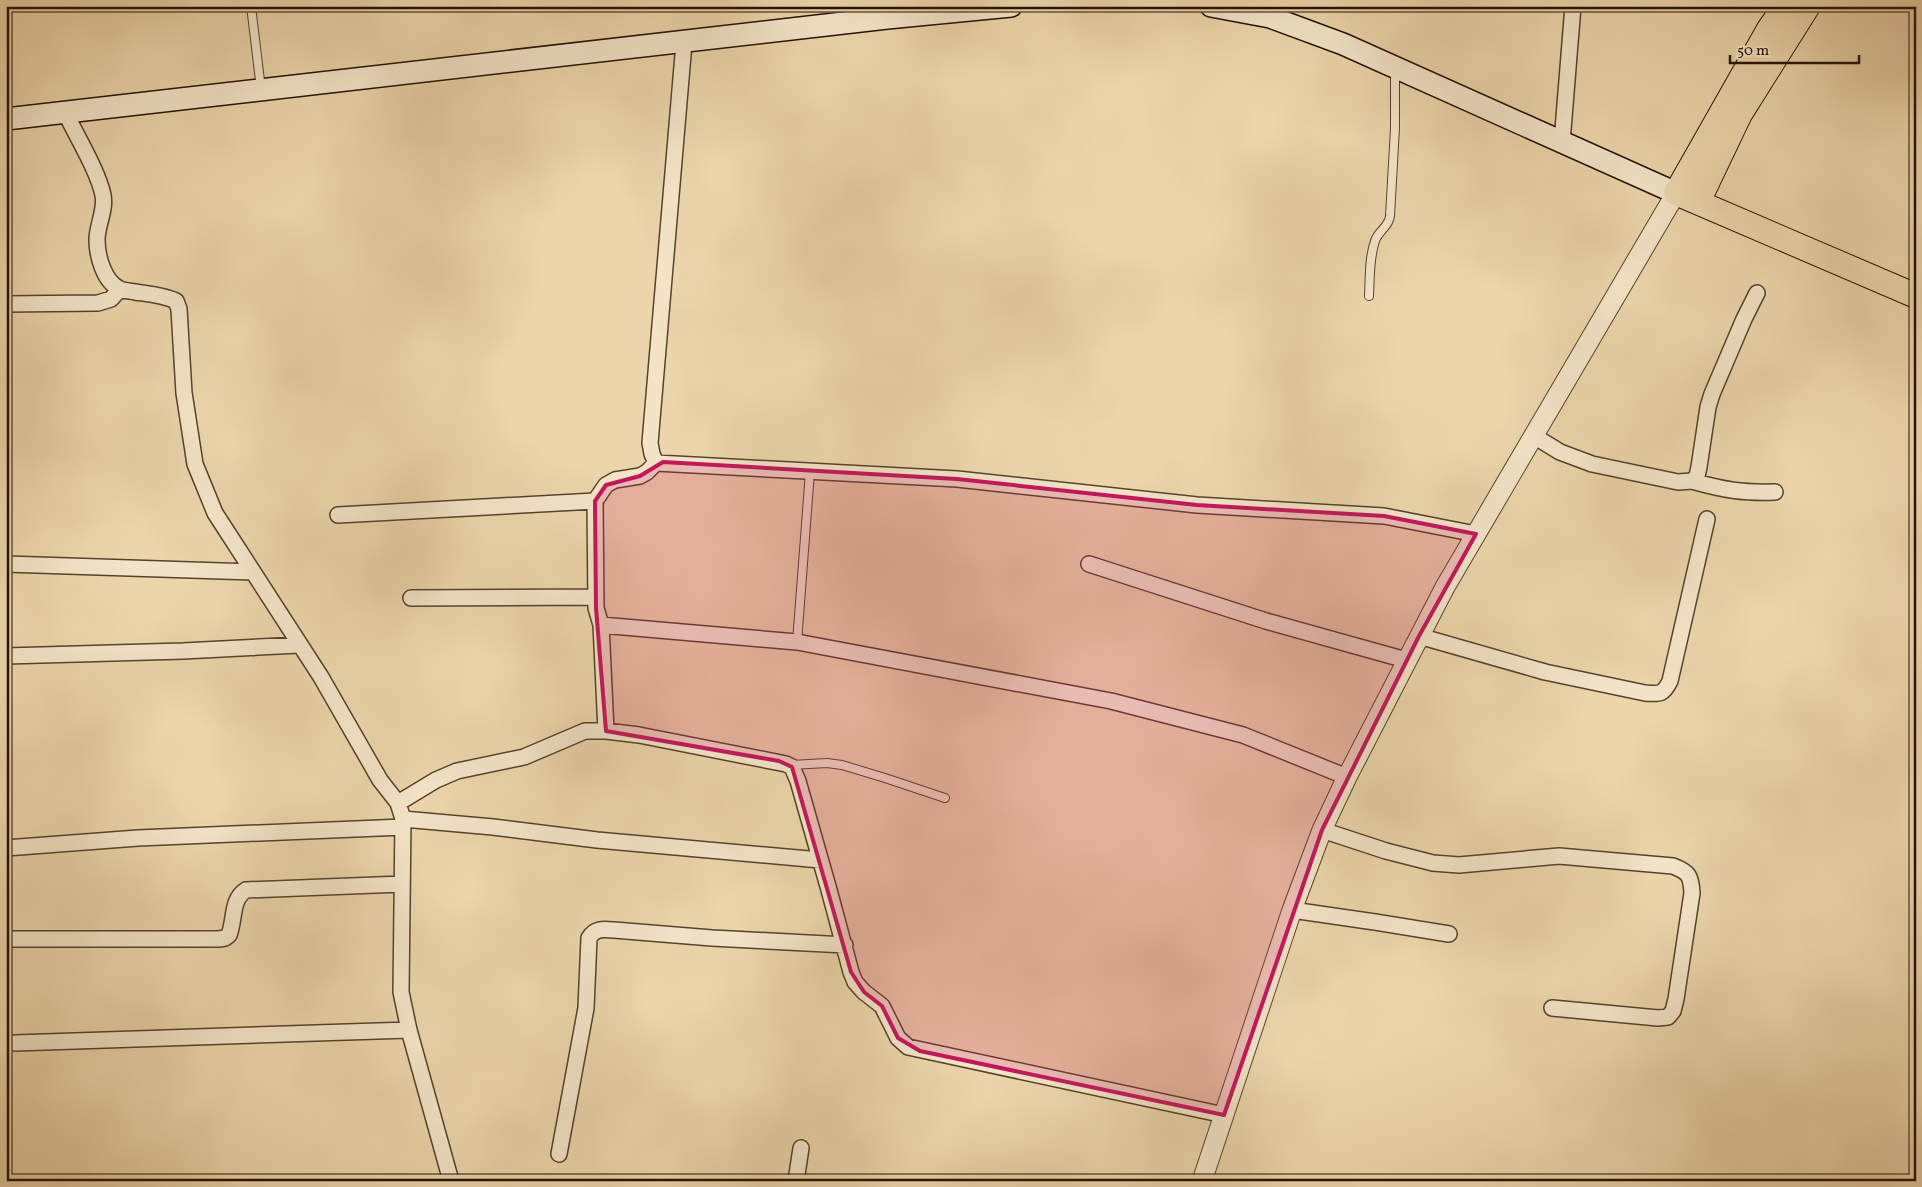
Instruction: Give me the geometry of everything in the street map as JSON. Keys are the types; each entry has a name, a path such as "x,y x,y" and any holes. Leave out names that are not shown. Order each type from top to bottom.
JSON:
{"main road":[{"path":"6,119 684,43 887,18 1011,6"},
{"path":"1211,6 1242,9 1270,17 1343,44 1676,193 1916,296"},
{"path":"1676,193 1769,29 1785,6"},
{"path":"1698,202 1740,114 1808,6"}],"street":[{"path":"1562,142 1573,6"},
{"path":"656,463 650,443 684,43"},
{"path":"65,112 104,196 97,239 99,257 105,274 120,290 167,297 176,301 179,310 184,393 195,464 215,513 321,677 380,780 398,803 403,823 401,992 409,1030 452,1181"},
{"path":"1202,1181 1292,910 1322,830 1347,777 1406,660 1476,534 1676,193"},
{"path":"6,304 98,304 111,299 120,290"},
{"path":"1692,481 1697,476 1712,394 1757,293"},
{"path":"1534,436 1560,452 1592,464 1678,482 1692,481 1728,491 1748,493 1775,492"},
{"path":"606,730 601,625 596,608 595,501 606,485 615,480 640,476 656,463 957,479 1197,505 1384,516 1476,534"},
{"path":"338,515 595,501"},
{"path":"1419,636 1545,672 1645,693 1660,694 1666,690 1670,681 1707,519"},
{"path":"6,564 253,572"},
{"path":"1089,564 1266,620 1406,660"},
{"path":"410,598 596,597"},
{"path":"601,625 796,642 1111,701 1243,734 1347,777"},
{"path":"6,656 183,651 299,645"},
{"path":"398,803 436,780 457,772 524,757 585,731 606,730 779,761 789,766 795,772 845,945 850,972 855,982 864,992 882,1006 898,1038 908,1047 1224,1115"},
{"path":"6,848 138,838 403,823 493,827 616,842 820,860"},
{"path":"1322,830 1433,863 1459,865 1560,856 1673,866 1684,870 1692,879 1692,893 1674,1011 1668,1017 1658,1018 1552,1008"},
{"path":"6,939 225,938 232,930 236,900 240,893 246,890 402,884"},
{"path":"1292,910 1449,934"},
{"path":"559,1154 586,1008 589,938 593,932 600,929 712,938 845,945"},
{"path":"15,1043 409,1030"},
{"path":"796,1181 801,1148"}],"lane":[{"path":"251,6 261,91"},
{"path":"1369,296 1372,252 1375,240 1379,232 1389,222 1390,216 1395,128 1394,68"},
{"path":"796,642 810,472"},
{"path":"789,766 807,763 842,766 945,798"}],"highlighted area":[{"path":"663,462 957,479 1197,505 1384,516 1476,534 1419,636 1322,830 1224,1115 920,1051 898,1038 882,1006 864,992 851,972 792,767 779,761 606,731 596,608 595,501 606,485 640,476"}]}
